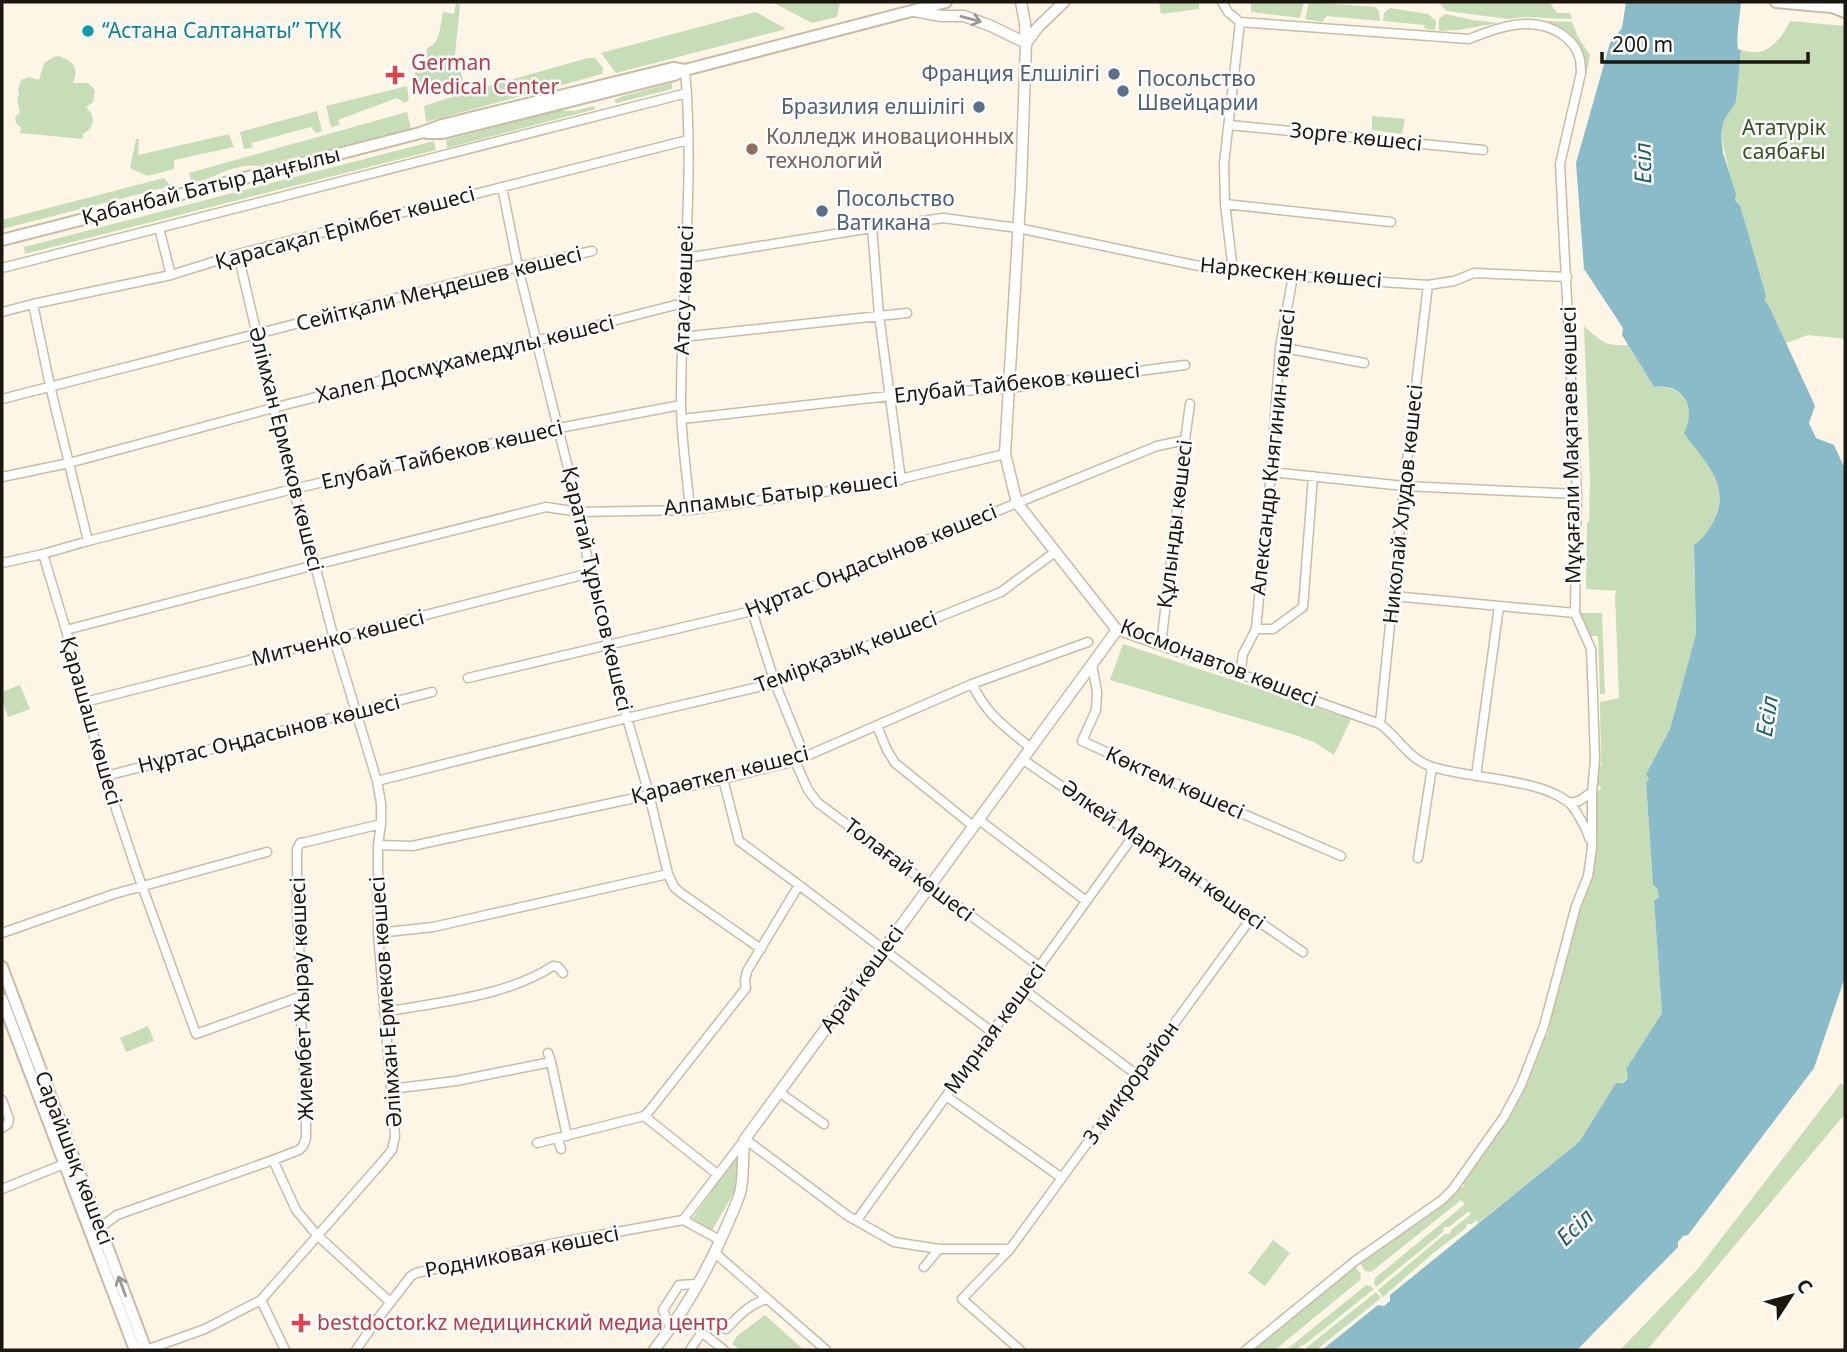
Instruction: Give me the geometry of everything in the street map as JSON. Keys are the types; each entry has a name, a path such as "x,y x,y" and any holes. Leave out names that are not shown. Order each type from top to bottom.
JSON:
{"main road":[{"name":"Қабанбай Батыр даңғылы","path":"2,240 420,133 442,125 673,68 685,70 909,9 946,2"},
{"path":"1776,2 1842,9"},
{"name":"Сарайшық көшесі","path":"2,967 145,1350"},
{"path":"2,974 22,1031 30,1042"},
{"name":"Сарайшық көшесі","path":"2,999 135,1350"}],"street":[{"name":"Космонавтов көшесі","path":"1021,2 1026,43 1021,185 1005,454 1017,503 1117,630 1380,724 1395,735 1411,756 1432,767 1542,789 1569,803"},
{"path":"909,9 941,16 964,16 1026,43 1064,2"},
{"path":"1222,2 1228,12 1240,22 1224,164 1225,204 1233,271"},
{"name":"Мұқағали Мақатаев көшесі","path":"1240,22 1469,39 1498,28 1537,23 1554,29 1574,43 1581,58 1581,72 1560,164 1577,494 1575,613"},
{"name":"Атасу көшесі","path":"685,70 688,140 681,405 690,509"},
{"path":"2,268 687,93"},
{"name":"Зорге көшесі","path":"1229,125 1483,150"},
{"name":"Қарасақал Ерімбет көшесі","path":"2,312 172,275 238,254 688,140"},
{"name":"Қаратай Тұрысов көшесі","path":"502,187 518,267 579,512 590,573 649,794 667,874"},
{"path":"1225,204 1391,222"},
{"name":"Наркескен көшесі","path":"686,258 943,218 1018,228 1233,271 1428,285 1454,281 1474,274 1567,277"},
{"path":"872,228 879,315 901,480"},
{"path":"159,229 172,275"},
{"name":"Сейітқали Меңдешев көшесі","path":"2,399 518,267 592,251"},
{"name":"Әлімхан Ермеков көшесі","path":"145,1350 205,1329 261,1300 392,1150 395,1136 377,933 381,803 293,489 238,254"},
{"name":"Александр Княгинин көшесі","path":"1240,674 1243,653 1256,629 1280,347 1293,276"},
{"name":"Николай Хлудов көшесі","path":"1380,724 1428,285"},
{"name":"Халел Досмұхамедұлы көшесі","path":"2,477 69,463 684,303"},
{"path":"33,304 88,541"},
{"path":"682,337 907,313"},
{"path":"1280,347 1364,363"},
{"name":"Елубай Тайбеков көшесі","path":"682,419 889,396 1009,388 1185,365"},
{"name":"Құлынды көшесі","path":"1161,645 1190,404"},
{"name":"Елубай Тайбеков көшесі","path":"2,563 293,489 559,428 681,405"},
{"name":"Нұртас Оңдасынов көшесі","path":"468,678 751,610 1157,446 1185,440"},
{"name":"Алпамыс Батыр көшесі","path":"66,630 545,507 579,512 690,509 901,480 1005,454"},
{"path":"1271,472 1404,486 1577,494"},
{"name":"Александр Княгинин көшесі","path":"1256,629 1273,629 1303,607 1313,476"},
{"name":"Темірқазық көшесі","path":"377,781 775,683 1001,592 1055,552"},
{"name":"Қарашаш көшесі","path":"43,554 106,776 142,886 196,1034 302,996"},
{"name":"Митченко көшесі","path":"85,702 590,573"},
{"path":"1246,1350 1355,1261 1448,1195 1504,1117 1521,1084 1544,1026 1576,906 1588,876 1592,848 1595,760 1591,649 1575,613 1393,596"},
{"path":"1476,776 1499,606"},
{"path":"751,610 775,683 805,757"},
{"name":"Арай көшесі","path":"745,1139 1117,630"},
{"name":"Қараөткел көшесі","path":"378,845 412,846 723,779 794,761 972,684 1088,642"},
{"name":"Көктем көшесі","path":"1092,664 1097,692 1096,710 1083,741 1341,856"},
{"path":"972,684 981,703 1031,748"},
{"name":"Нұртас Оңдасынов көшесі","path":"106,776 432,692"},
{"path":"877,726 895,763 1086,901"},
{"name":"Әлкей Марғұлан көшесі","path":"1022,759 1303,952"},
{"name":"Толағай көшесі","path":"794,761 808,790 818,803 1040,966"},
{"path":"1418,858 1432,767"},
{"path":"723,779 739,841 992,1032"},
{"path":"1592,792 1579,801 1569,803 1588,832 1592,848"},
{"name":"Жиембет Жырау көшесі","path":"101,1227 117,1215 299,1150 306,1138 306,1107 300,1021 302,996 297,912 297,849 300,844 381,824"},
{"name":"Мирная көшесі","path":"857,1220 1133,835"},
{"path":"2,933 114,894 267,852"},
{"path":"377,933 433,927 667,874 674,887 761,949"},
{"path":"537,1143 644,1116 746,988 747,971 799,884"},
{"name":"3 микрорайон","path":"1020,1350 962,1299 1010,1249 1252,917"},
{"path":"384,1012 499,990 538,976 553,967 558,967 563,973"},
{"path":"1023,989 1137,1075"},
{"path":"391,1089 456,1081 549,1058 563,1138 561,1149"},
{"path":"779,1092 824,1124"},
{"path":"946,1096 1062,1178"},
{"path":"2,1100 9,1119 8,1124 2,1128"},
{"path":"644,1116 718,1174"},
{"path":"720,1240 683,1220 745,1139"},
{"path":"745,1139 848,1216 894,1242 939,1249 1010,1249"},
{"path":"654,1350 715,1253 740,1194 745,1139"},
{"path":"273,1160 296,1210 317,1235 390,1302"},
{"path":"2,1189 64,1164"},
{"name":"Родниковая көшесі","path":"356,1350 390,1302 416,1273 556,1243 683,1220"},
{"path":"924,1267 939,1249"},
{"path":"715,1253 826,1350"},
{"path":"670,1327 663,1310 680,1285 697,1284"},
{"path":"726,1329 747,1308 767,1299"},
{"path":"261,1300 285,1350"},
{"path":"691,1350 700,1335 704,1334 724,1350"}],"green space":[{"path":"772,2 840,2 837,17 812,23"},
{"path":"1159,2 1199,2 1199,9 1161,14"},
{"path":"1251,2 1304,2 1300,18 1251,12"},
{"path":"1309,2 1375,7 1379,11 1380,21 1327,16 1322,22 1305,19"},
{"path":"1440,2 1549,2 1557,13 1570,13 1572,19 1508,19 1447,11"},
{"path":"456,3 460,5 454,65 459,68 463,80 421,96 416,84 415,69 425,70 427,48 435,43 443,12 454,14"},
{"path":"1390,8 1428,14 1436,21 1435,30 1425,29 1424,25 1383,21 1384,13"},
{"path":"756,12 786,29 616,73 601,53"},
{"path":"1445,14 1499,23 1439,31 1439,19"},
{"path":"1544,21 1572,22 1590,55 1587,71 1585,72 1579,46 1574,40"},
{"name":"Ататүрік саябағы","path":"1790,21 1845,26 1845,339 1808,335 1786,343 1765,301 1766,294 1740,205 1735,199 1721,135 1724,120 1736,102 1741,50 1763,51 1773,45"},
{"path":"59,56 74,66 73,83 88,83 95,90 93,102 86,107 93,121 83,134 83,139 20,133 21,128 16,123 15,117 20,113 17,97 21,80 29,77 39,80 44,63"},
{"path":"595,58 603,68 602,74 426,122 424,106"},
{"path":"672,83 672,89 617,103 614,100 623,96"},
{"path":"407,86 409,100 405,103 397,98 338,120 340,125 331,127 326,106"},
{"path":"594,106 596,109 447,148 446,140 561,110 573,111"},
{"path":"317,111 322,131 316,133 311,127 251,143 253,148 244,149 240,132"},
{"path":"407,112 411,129 259,166 236,168 191,182 189,173"},
{"path":"1372,116 1405,119 1402,134 1372,130"},
{"path":"229,134 234,147 174,160 174,169 147,176 130,168 136,139 139,139 138,155"},
{"path":"434,141 436,150 25,254 24,247"},
{"path":"164,178 171,186 2,229 2,220"},
{"path":"1584,326 1604,342 1628,345 1654,387 1673,389 1685,399 1689,415 1685,433 1713,472 1720,494 1719,505 1709,530 1694,545 1696,634 1670,729 1646,774 1649,779 1646,783 1653,885 1657,888 1659,898 1654,901 1662,1013 1626,1069 1626,1080 1620,1084 1580,1141 1478,1223 1476,1220 1467,1224 1466,1228 1383,1297 1378,1290 1445,1234 1450,1234 1451,1230 1471,1214 1469,1211 1449,1227 1444,1227 1443,1232 1376,1287 1375,1278 1465,1204 1461,1200 1371,1272 1365,1271 1359,1262 1446,1203 1460,1186 1462,1188 1462,1182 1511,1112 1542,1038 1547,1036 1550,1025 1548,1020 1577,913 1593,866 1597,791 1601,789 1600,786 1597,787 1597,770 1601,765 1600,702 1619,698 1617,591 1586,589 1590,480"},
{"path":"1579,613 1602,613 1605,694 1600,694 1598,636 1591,636"},
{"path":"1123,644 1351,719 1334,755 1314,742 1292,734 1110,680"},
{"path":"20,685 30,709 8,717 2,692"},
{"path":"148,1026 154,1041 126,1052 120,1038"},
{"path":"1841,1083 1845,1088 1845,1114 1647,1350 1620,1350 1697,1270"},
{"path":"739,1153 737,1187 712,1231 692,1219"},
{"path":"1273,1240 1290,1253 1265,1286 1248,1273"},
{"path":"1355,1266 1361,1274 1360,1280 1275,1350 1252,1350 1316,1296"},
{"path":"1366,1285 1374,1289 1298,1350 1286,1350"},
{"path":"1376,1292 1381,1298 1316,1350 1307,1350 1307,1347"},
{"path":"765,1315 804,1350 741,1350 732,1344 737,1336"}],"water":[{"name":"Есіл","path":"1626,2 1741,2 1737,38 1738,49 1741,50 1736,102 1724,120 1721,135 1723,153 1736,194 1735,200 1740,205 1766,295 1765,301 1815,406 1809,423 1816,438 1834,445 1845,469 1845,977 1814,1068 1688,1235 1678,1242 1678,1247 1577,1350 1322,1350 1378,1305 1384,1306 1390,1301 1390,1295 1580,1141 1616,1083 1626,1080 1626,1069 1662,1013 1654,901 1659,897 1657,888 1653,885 1646,783 1649,779 1646,774 1670,729 1696,634 1694,545 1709,530 1719,506 1720,494 1713,473 1684,433 1689,415 1685,399 1673,389 1654,387 1622,335 1623,328 1584,269 1576,163 1610,43 1622,28"}],"place":[{"name":"“Астана Салтанаты” ТҮК","path":"88,31"},
{"name":"Франция Елшілігі","path":"1114,74"},
{"name":"German Medical Center","path":"395,75"},
{"name":"Посольство Швейцарии","path":"1123,91"},
{"name":"Бразилия елшілігі","path":"979,107"},
{"name":"Колледж иновационных технологий","path":"752,149"},
{"name":"Посольство Ватикана","path":"822,211"},
{"name":"bestdoctor.kz медицинский медиа центр","path":"301,1323"}]}
